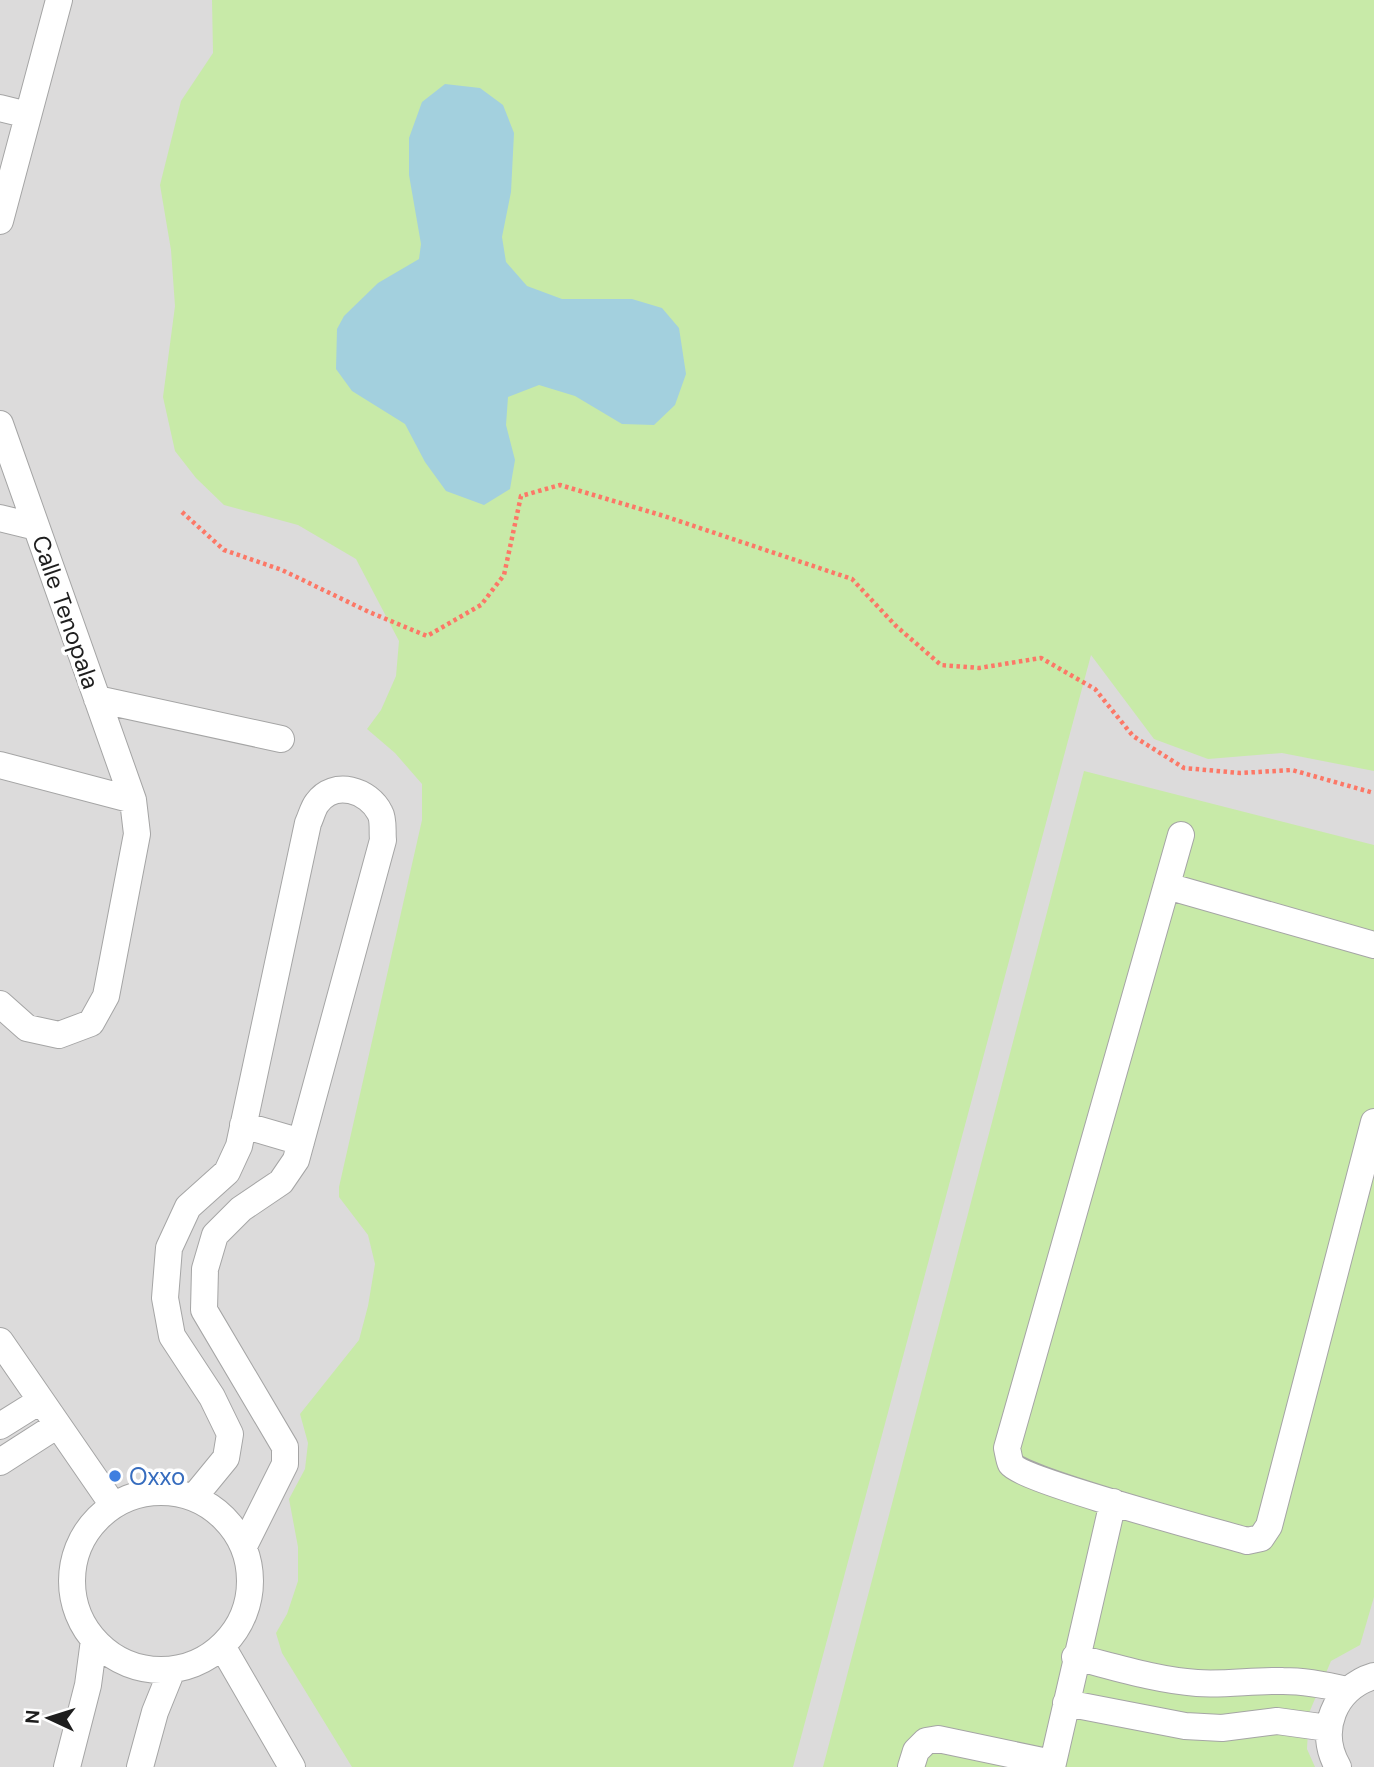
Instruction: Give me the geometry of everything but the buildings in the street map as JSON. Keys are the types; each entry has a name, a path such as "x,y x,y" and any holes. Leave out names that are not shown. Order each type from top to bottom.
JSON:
{"street":[{"path":"0,221 9,149 28,115 59,0"},
{"path":"0,108 28,115"},
{"name":"Calle Tenopala","path":"0,424 133,800 137,834 106,996 91,1023 59,1035 27,1028 0,1004"},
{"path":"0,518 36,527"},
{"path":"97,699 281,739"},
{"path":"0,765 133,800"},
{"path":"194,1497 226,1458 230,1434 212,1397 172,1336 164,1298 169,1248 188,1207 227,1172 239,1146 308,823 317,802 331,791 351,789 369,796 382,815 383,840 296,1160 281,1182 241,1209 215,1235 205,1269 204,1310 285,1447 285,1464 244,1546"},
{"path":"1181,835 1007,1448 1011,1464 1026,1475 1113,1502 1247,1541 1261,1538 1269,1526 1374,1122"},
{"path":"1167,886 1374,945"},
{"path":"243,1125 301,1142"},
{"path":"0,1341 56,1426 113,1505"},
{"path":"212,1397 243,1373"},
{"path":"0,1426 40,1401"},
{"path":"0,1462 56,1426"},
{"path":"166,1491 194,1497 215,1509 232,1526 244,1546 250,1573 248,1600 239,1625 222,1646 191,1666 172,1670 143,1669 116,1658 94,1640 78,1613 72,1584 76,1553 90,1526 113,1505 139,1494 166,1491"},
{"path":"911,1767 916,1751 926,1741 938,1739 1052,1765 1113,1502"},
{"path":"67,1767 88,1685 94,1640"},
{"path":"222,1646 292,1767"},
{"path":"1076,1657 1193,1683 1282,1681 1315,1683 1347,1690"},
{"path":"140,1767 155,1712 172,1670"},
{"path":"1338,1767 1329,1743 1328,1728 1334,1707 1347,1690 1363,1679 1374,1676"},
{"path":"1222,1684 1222,1728"},
{"path":"1066,1703 1185,1726 1222,1728 1277,1721 1328,1728"}],"path":[{"path":"182,512 224,550 282,570 369,612 427,636 481,605 504,575 521,496 560,485 678,520 852,579 896,626 941,665 979,668 1041,658 1095,689 1133,736 1184,768 1240,773 1292,770 1374,793"}],"shaded area":[{"path":"0,0 1374,0 1374,1767 0,1767"}],"green space":[{"path":"212,0 1374,0 1374,771 1282,753 1208,759 1154,739 1091,655 793,1767 352,1767 282,1653 276,1633 287,1614 298,1581 298,1547 289,1499 305,1469 308,1443 300,1414 359,1340 375,1264 368,1235 339,1197 339,1187 422,820 422,784 395,753 367,729 381,710 396,676 399,641 356,559 298,525 224,505 196,478 175,451 163,397 175,306 171,250 160,185 181,101 213,53"},
{"path":"1084,771 1374,845 1374,1597 1360,1645 1331,1661 1309,1713 1307,1749 1315,1767 823,1767"}],"water":[{"path":"445,84 480,88 503,105 514,133 511,192 502,237 506,262 527,286 562,299 632,299 662,308 679,328 686,374 675,405 654,425 622,424 575,396 539,385 508,397 506,425 515,460 510,489 484,505 446,491 425,462 405,424 352,391 336,369 337,329 344,316 378,283 419,259 421,244 409,175 409,138 422,102"}],"place":[{"name":"Oxxo","path":"115,1476"}]}
